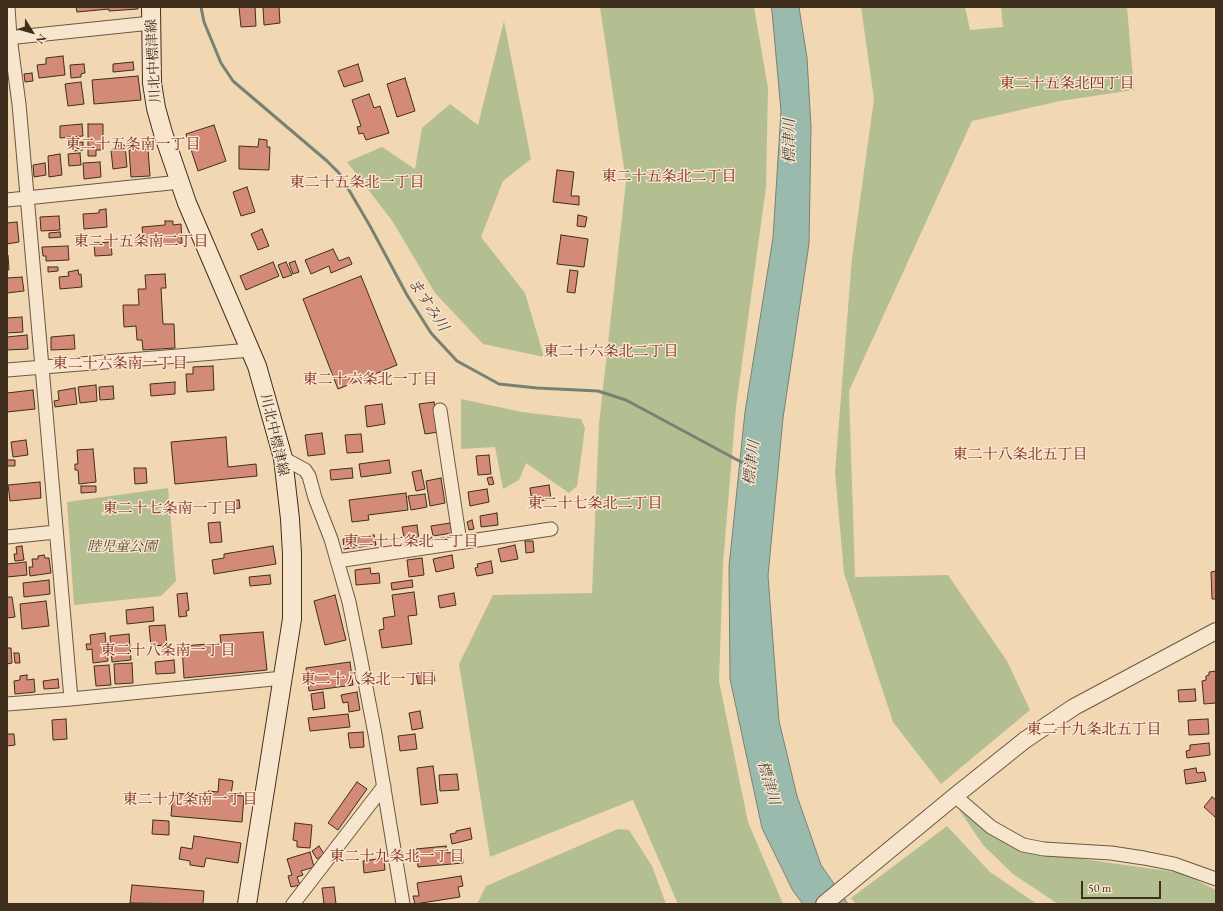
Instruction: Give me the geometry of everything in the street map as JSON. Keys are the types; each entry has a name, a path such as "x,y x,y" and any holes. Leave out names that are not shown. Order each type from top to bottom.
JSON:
{"main road":[{"name":"川北中標津線","path":"151,15 152,82 162,133 187,203 257,366 282,458 290,519 292,619 247,904"}],"street":[{"path":"8,7 8,38 19,104 26,198 71,699"},
{"path":"8,38 151,15"},
{"path":"7,200 163,185 180,182"},
{"path":"7,370 251,350"},
{"path":"440,410 460,542"},
{"path":"282,458 305,470 331,539 349,602 384,786 403,904"},
{"path":"337,562 551,529"},
{"path":"7,537 56,532"},
{"path":"824,904 1025,740 1074,707 1216,631"},
{"path":"7,704 282,678"},
{"path":"293,904 384,786"},
{"path":"955,796 991,827 1023,845 1044,849 1111,853 1144,858 1174,864 1216,879"}],"green space":[{"path":"600,7 754,7 768,88 766,187 736,407 723,564 719,681 748,822 783,904 678,904 633,800 490,857 459,664 493,595 592,593 599,424 626,181"},
{"path":"861,7 965,7 970,30 1003,27 1001,7 1127,7 1134,90 1060,101 972,121 849,391 855,577 948,575 1007,661 1030,710 941,784 893,722 844,573 835,472 852,258 874,99"},
{"path":"504,21 531,159 503,181 481,237 525,293 544,357 483,344 435,293 393,222 347,162 382,147 415,169 422,128 450,104 478,125"},
{"path":"461,399 522,412 581,419 585,428 577,486 569,493 526,463 519,480 503,489 495,447 461,449"},
{"name":"睦児童公園","path":"168,488 176,581 161,596 74,605 67,502"},
{"path":"965,808 1047,854 1182,873 1216,890 1216,904 1058,904 1013,874 983,845 960,811"},
{"path":"947,826 990,872 1037,904 856,904 851,898"},
{"path":"618,829 629,830 652,866 666,904 477,904 486,886"}],"water":[{"name":"標津川","path":"771,7 799,7 807,58 811,127 809,244 783,418 768,576 779,721 797,796 821,865 848,904 803,904 793,891 762,828 730,679 729,567 745,412 773,238 781,111"}],"building":[{"path":"76,7 138,7 138,9 109,11 109,9 77,12"},
{"path":"239,7 255,7 256,26 241,27"},
{"path":"263,7 279,7 280,23 264,25"},
{"path":"63,56 65,75 39,78 37,65 46,64 46,58"},
{"path":"133,62 134,70 113,72 113,64"},
{"path":"84,64 85,73 81,74 81,77 71,78 70,65"},
{"path":"358,64 363,81 344,87 338,71"},
{"path":"32,73 33,81 25,82 24,74"},
{"path":"138,76 141,100 94,104 92,80"},
{"path":"405,78 415,111 397,117 387,84"},
{"path":"81,82 84,104 68,106 65,84"},
{"path":"369,94 374,108 380,106 389,133 366,140 363,133 359,134 357,127 361,126 352,100"},
{"path":"82,124 83,136 60,138 60,126"},
{"path":"88,124 103,124 103,150 96,150 96,156 88,156"},
{"path":"214,125 226,161 198,171 186,134"},
{"path":"259,139 267,140 267,147 270,147 269,170 239,169 239,146 258,147"},
{"path":"83,142 83,150 73,151 72,143"},
{"path":"118,145 125,145 127,167 113,169 111,150 118,150"},
{"path":"148,149 150,176 131,177 129,150"},
{"path":"80,153 81,165 69,166 68,154"},
{"path":"60,154 62,175 49,177 48,156"},
{"path":"100,162 101,177 84,179 83,163"},
{"path":"45,163 46,175 34,177 33,165"},
{"path":"557,170 574,172 571,196 579,196 579,205 553,202"},
{"path":"247,187 255,212 241,216 233,192"},
{"path":"106,209 107,227 84,229 83,214 99,213 99,210"},
{"path":"578,215 587,217 585,227 577,226"},
{"path":"59,216 60,230 41,231 40,217"},
{"path":"165,221 173,221 173,225 181,224 182,243 144,246 142,227 165,225"},
{"path":"17,222 19,242 7,244 7,223"},
{"path":"262,229 269,246 258,250 251,234"},
{"path":"60,232 61,237 49,238 49,233"},
{"path":"561,235 588,239 584,267 557,264"},
{"path":"111,242 112,255 95,256 94,243"},
{"path":"68,246 69,260 46,261 46,256 43,256 42,247"},
{"path":"333,249 339,261 349,257 352,264 331,273 329,266 311,274 305,260"},
{"path":"8,255 9,270 7,270"},
{"path":"295,261 299,272 293,274 289,263"},
{"path":"273,262 279,276 246,290 240,276"},
{"path":"286,262 292,275 283,278 278,265"},
{"path":"48,267 58,267 58,271 48,272"},
{"path":"78,270 79,275 81,274 82,287 60,289 59,277 69,276 68,272"},
{"path":"570,270 578,271 575,293 567,292"},
{"path":"165,274 166,288 161,288 163,324 174,324 175,348 143,350 142,340 137,340 136,326 124,327 123,305 139,305 138,289 146,289 145,275"},
{"path":"361,276 397,365 338,389 303,299"},
{"path":"22,277 24,291 7,293 7,278"},
{"path":"22,317 23,332 7,333 7,318"},
{"path":"27,335 28,349 7,350 7,337"},
{"path":"74,335 75,349 51,350 51,337"},
{"path":"213,366 214,390 187,392 186,374 193,374 193,367"},
{"path":"175,382 175,394 151,396 150,384"},
{"path":"96,385 97,401 80,403 78,387"},
{"path":"113,386 114,399 100,400 99,387"},
{"path":"75,388 77,404 55,407 54,401 59,400 58,391"},
{"path":"33,390 35,409 7,412 7,393"},
{"path":"434,402 439,432 425,434 419,404"},
{"path":"382,404 385,424 367,427 365,406"},
{"path":"322,433 325,454 308,456 305,435"},
{"path":"361,434 363,452 347,453 345,435"},
{"path":"226,437 228,467 256,464 257,476 175,484 171,442"},
{"path":"26,440 28,455 13,457 11,442"},
{"path":"93,449 96,482 79,484 78,470 75,470 75,464 78,464 77,450"},
{"path":"489,455 491,474 478,475 476,456"},
{"path":"7,460 15,460 15,466 7,466"},
{"path":"389,460 391,473 361,477 359,464"},
{"path":"134,468 146,468 147,483 135,484"},
{"path":"352,468 353,478 331,480 330,470"},
{"path":"421,470 425,489 416,491 412,472"},
{"path":"492,477 494,484 489,485 487,478"},
{"path":"441,478 445,503 430,506 426,481"},
{"path":"40,482 41,498 10,501 8,485"},
{"path":"549,485 551,499 532,502 530,488"},
{"path":"81,486 96,486 96,492 81,493"},
{"path":"487,489 489,502 470,506 468,492"},
{"path":"406,493 408,510 368,515 369,520 352,522 349,500"},
{"path":"425,494 427,507 411,510 408,496"},
{"path":"239,500 240,508 228,510 227,501"},
{"path":"497,513 498,525 481,527 480,516"},
{"path":"472,520 474,529 469,530 467,522"},
{"path":"220,522 222,542 210,543 208,523"},
{"path":"450,523 452,533 433,536 431,526"},
{"path":"417,525 419,540 405,542 402,527"},
{"path":"374,535 376,545 344,549 343,539"},
{"path":"525,541 533,541 534,552 526,553"},
{"path":"515,545 518,559 501,562 498,549"},
{"path":"22,546 24,560 15,561 14,554 17,554 16,547"},
{"path":"273,546 276,564 214,574 212,560 224,558 224,554"},
{"path":"44,555 45,558 49,558 51,573 30,576 29,567 33,567 32,559 38,559 38,556"},
{"path":"452,555 454,568 436,572 433,559"},
{"path":"422,558 424,575 409,577 407,560"},
{"path":"491,561 493,573 477,576 475,568 478,567 477,564"},
{"path":"26,562 27,575 7,577 7,564"},
{"path":"370,568 371,574 379,573 380,583 356,585 355,570"},
{"path":"1216,571 1216,599 1212,599 1211,572"},
{"path":"270,575 271,584 250,586 249,577"},
{"path":"49,580 50,594 24,597 23,583"},
{"path":"412,580 413,587 392,590 391,583"},
{"path":"414,592 417,615 408,616 412,644 382,648 379,630 384,629 383,618 395,616 392,595"},
{"path":"187,593 189,610 186,611 187,616 179,617 177,594"},
{"path":"454,593 456,605 440,608 438,596"},
{"path":"335,595 346,640 325,645 314,601"},
{"path":"7,597 12,597 15,617 7,618"},
{"path":"46,601 49,626 22,629 20,604"},
{"path":"153,607 154,621 127,624 126,610"},
{"path":"165,625 167,645 151,646 149,626"},
{"path":"263,632 267,670 184,678 182,646 221,643 220,635"},
{"path":"105,633 108,661 93,663 92,649 87,650 86,644 91,644 90,635"},
{"path":"129,634 131,660 112,662 110,636"},
{"path":"7,648 11,648 12,663 7,664"},
{"path":"14,653 19,653 20,663 15,663"},
{"path":"174,660 175,673 156,674 155,662"},
{"path":"350,662 353,685 309,691 306,668"},
{"path":"132,663 133,683 115,684 114,664"},
{"path":"109,665 111,685 96,686 94,666"},
{"path":"433,671 435,681 418,684 416,673"},
{"path":"1216,671 1216,703 1204,704 1202,681 1206,680 1206,676 1209,675 1209,672"},
{"path":"27,675 27,680 34,679 35,692 15,694 14,681 20,680 20,676"},
{"path":"58,679 59,688 44,689 43,681"},
{"path":"1195,689 1196,701 1179,702 1178,690"},
{"path":"323,692 325,708 313,710 311,694"},
{"path":"357,692 360,710 349,712 348,702 343,703 341,695"},
{"path":"420,711 423,728 412,730 409,713"},
{"path":"348,714 350,727 310,731 308,718"},
{"path":"66,719 67,739 53,740 52,720"},
{"path":"1208,719 1209,734 1189,735 1188,720"},
{"path":"363,732 364,747 350,748 348,733"},
{"path":"7,734 14,734 15,745 7,746"},
{"path":"415,734 417,749 400,751 398,736"},
{"path":"1209,743 1210,755 1187,758 1186,751 1190,750 1190,745"},
{"path":"433,766 438,803 421,805 417,768"},
{"path":"1196,768 1197,773 1204,772 1206,781 1186,784 1184,770"},
{"path":"457,774 459,790 440,791 439,775"},
{"path":"219,779 233,781 231,795 244,796 242,822 171,816 173,793 207,796 208,791 218,792"},
{"path":"357,782 367,789 338,830 328,823"},
{"path":"1212,797 1216,800 1216,818 1204,807"},
{"path":"153,820 169,821 169,835 152,834"},
{"path":"295,823 312,825 310,848 297,847 297,841 293,840"},
{"path":"470,828 472,839 452,844 450,834"},
{"path":"194,836 241,843 238,863 206,858 204,867 190,865 190,861 179,859 181,847 192,849"},
{"path":"319,846 324,854 317,859 312,851"},
{"path":"446,846 447,853 462,851 463,863 418,867 416,849"},
{"path":"310,852 314,867 301,871 303,875 297,877 300,885 291,887 288,876 292,875 287,859"},
{"path":"384,858 385,870 364,873 363,861"},
{"path":"461,876 463,886 458,887 460,897 415,904 413,896 419,896 417,883"},
{"path":"132,885 204,891 203,904 130,903"},
{"path":"334,887 336,904 324,904 322,888"}],"waterway":[{"name":"ますみ川","path":"201,7 204,22 221,63 233,81 339,173 370,226 407,295 431,333 457,361 499,384 537,388 598,391 626,400 743,463"}],"district":[{"name":"東二十五条北四丁目","path":"1067,84"},
{"name":"東二十五条南一丁目","path":"133,145"},
{"name":"東二十五条北二丁目","path":"669,177"},
{"name":"東二十五条北一丁目","path":"357,183"},
{"name":"東二十五条南二丁目","path":"141,242"},
{"name":"東二十六条北二丁目","path":"611,352"},
{"name":"東二十六条南一丁目","path":"120,364"},
{"name":"東二十六条北一丁目","path":"370,380"},
{"name":"東二十八条北五丁目","path":"1020,455"},
{"name":"東二十七条北二丁目","path":"595,504"},
{"name":"東二十七条南一丁目","path":"170,509"},
{"name":"東二十七条北一丁目","path":"411,542"},
{"name":"東二十八条南一丁目","path":"168,651"},
{"name":"東二十八条北一丁目","path":"368,680"},
{"name":"東二十九条北五丁目","path":"1094,730"},
{"name":"東二十九条南一丁目","path":"190,800"},
{"name":"東二十九条北一丁目","path":"397,857"}]}
